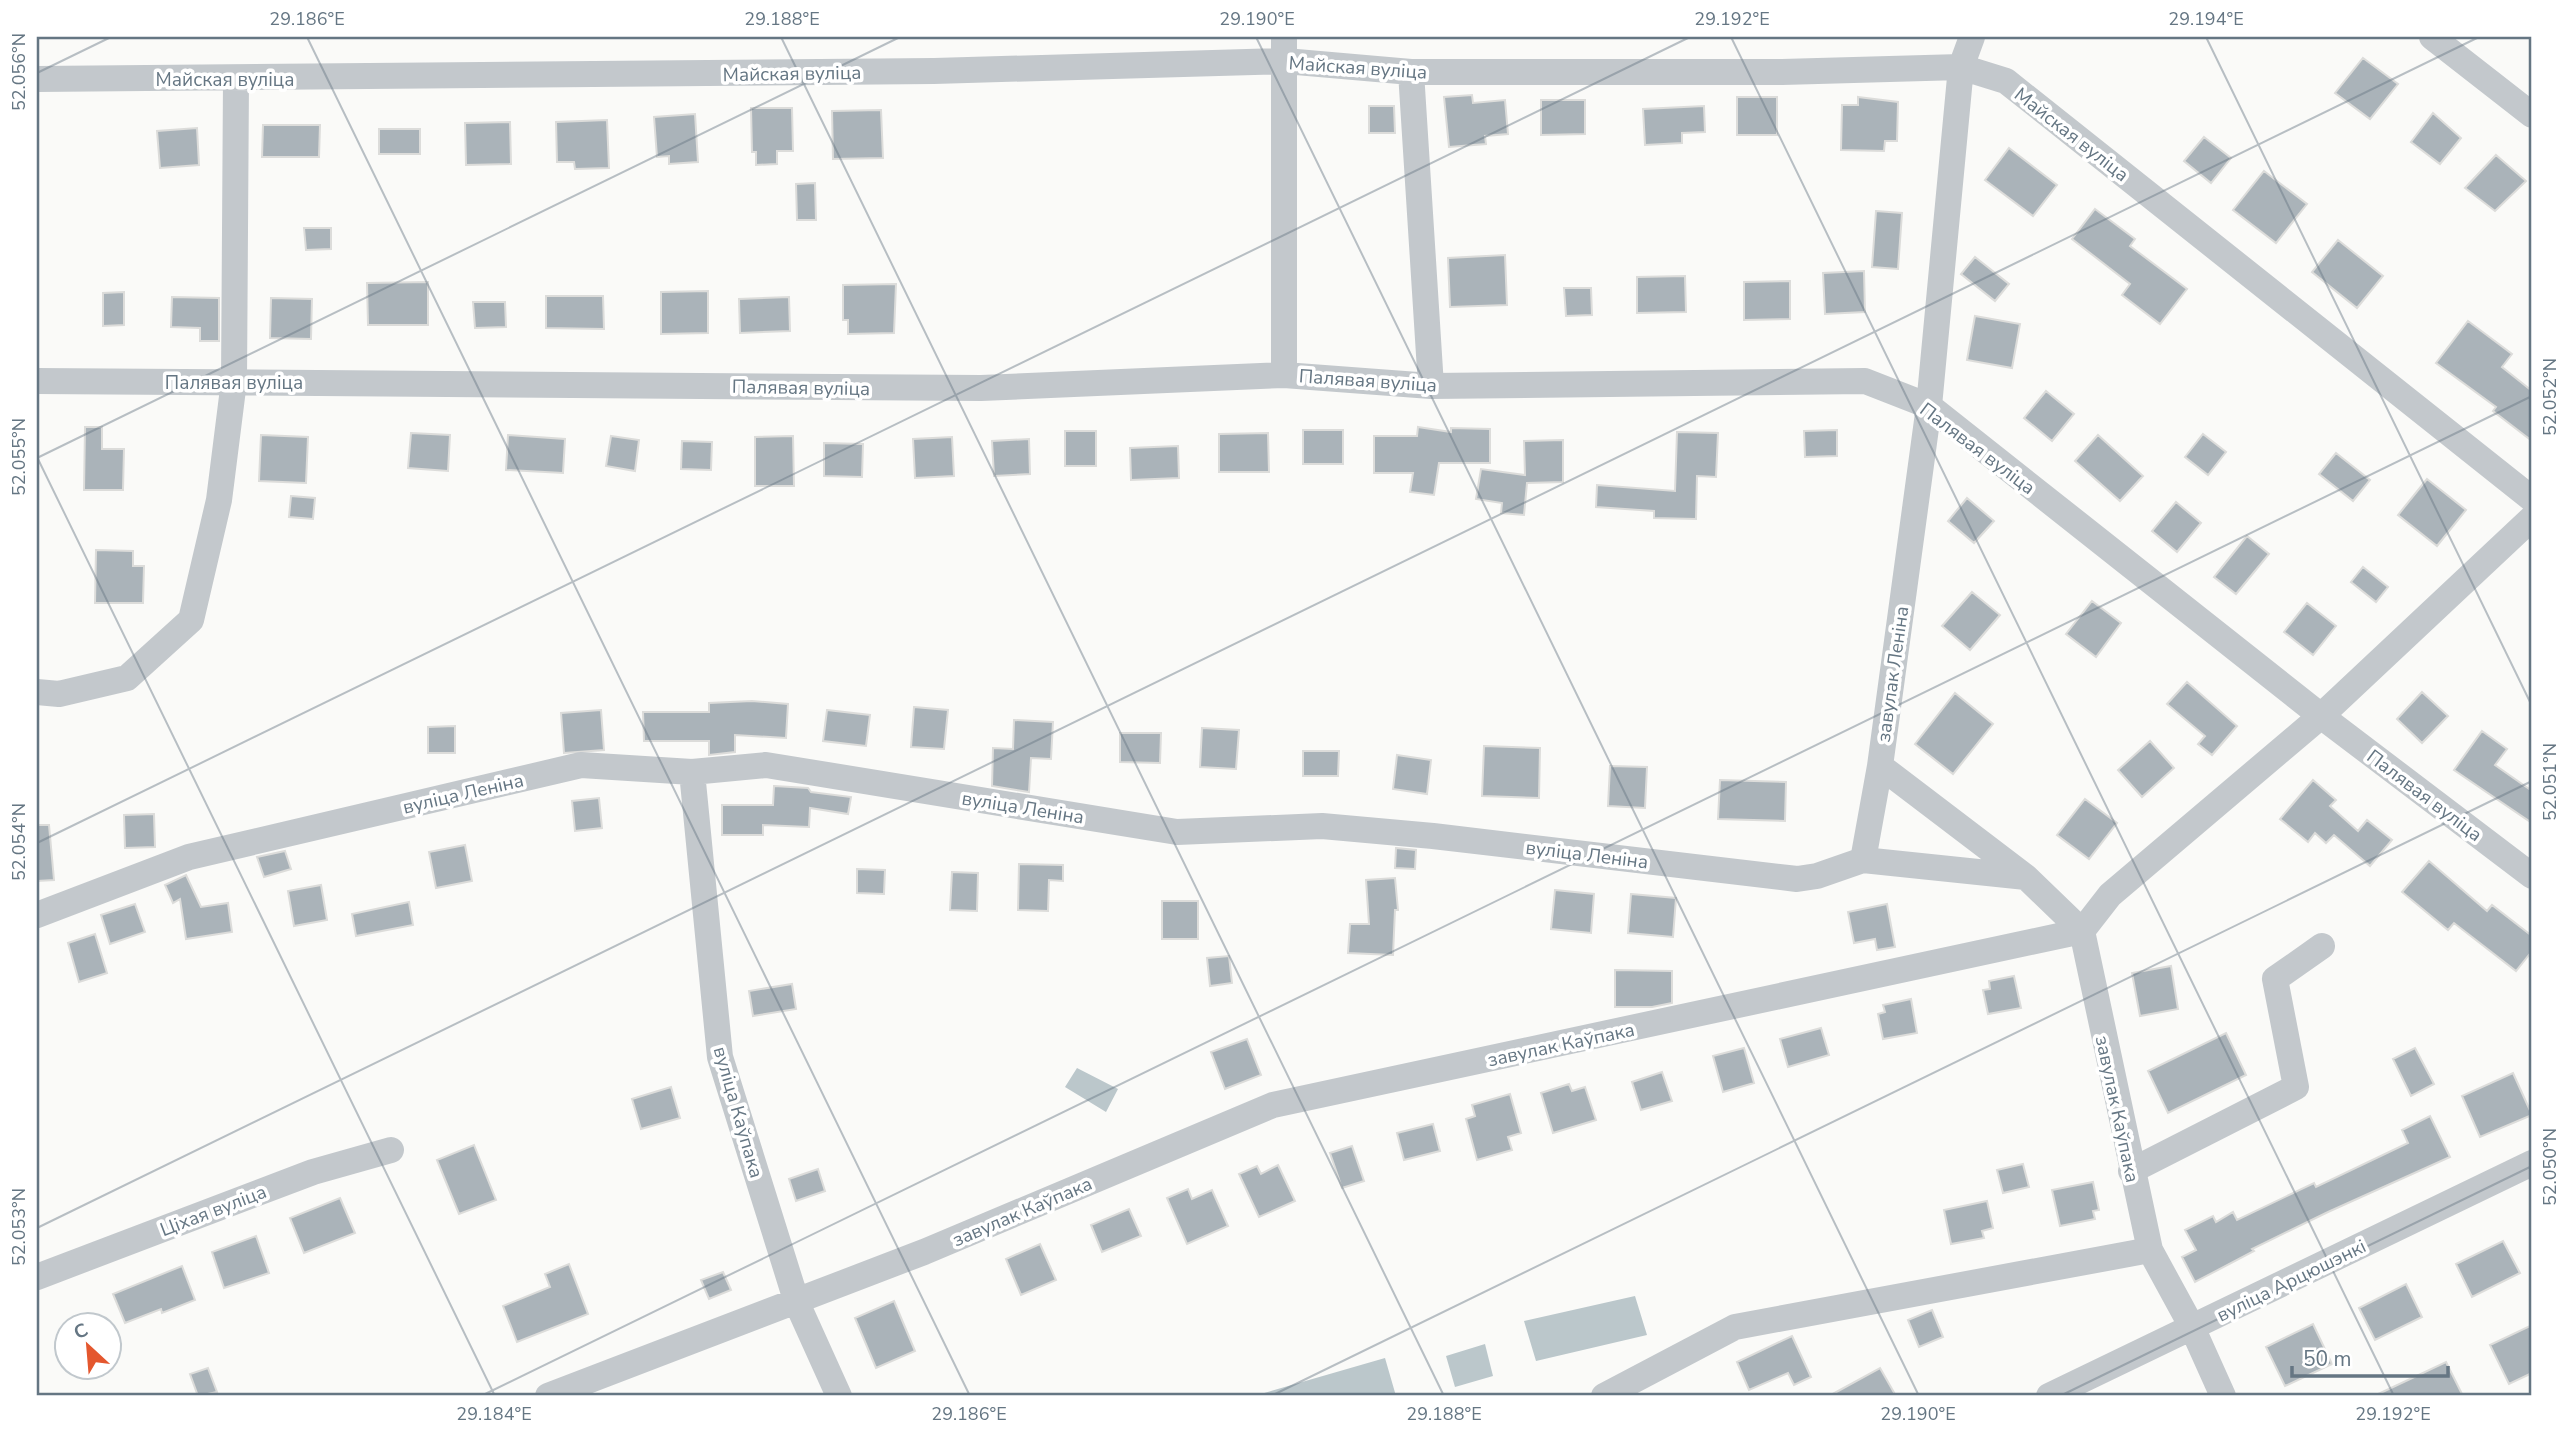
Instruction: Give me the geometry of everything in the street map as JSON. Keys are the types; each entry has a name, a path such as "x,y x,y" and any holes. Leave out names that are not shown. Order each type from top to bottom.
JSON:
{"street":[{"name":"завулак Леніна","path":"1972,37 1961,67 1929,406 1880,766 2026,877 2082,931"},
{"path":"2432,37 2532,115"},
{"name":"Майская вуліца","path":"37,79 236,80 934,71 1284,49 1411,72 1782,72 1961,67 2006,82 2532,499"},
{"path":"1284,49 1284,375"},
{"path":"1411,72 1431,386"},
{"path":"37,692 59,694 127,678 191,620 219,500 234,381 236,80"},
{"name":"Палявая вуліца","path":"37,381 981,388 1284,375 1431,386 1866,381 1929,406 2320,716 2532,876"},
{"path":"2082,931 2110,895 2320,716 2532,518"},
{"name":"вуліца Леніна","path":"37,915 189,857 581,765 692,772 766,765 1177,832 1322,827 1433,836 1797,879 1817,876 1863,860 2026,877"},
{"path":"1863,860 1880,766"},
{"name":"вуліца Каўпака","path":"692,772 720,1057 797,1303 839,1396"},
{"name":"завулак Каўпака","path":"548,1396 797,1303 1273,1105 2082,931 2131,1171 2150,1250 2192,1327 2222,1396"},
{"path":"2131,1171 2297,1087 2275,979 2322,946"},
{"name":"Ціхая вуліца","path":"37,1276 313,1172 391,1150"},
{"name":"вуліца Арцюшэнкі","path":"2049,1396 2532,1163"},
{"path":"1604,1396 1735,1327 2150,1250"}],"shaded area":[{"path":"1077,1068 1118,1089 1106,1112 1065,1087"},
{"path":"1635,1296 1647,1335 1536,1361 1524,1321"},
{"path":"1485,1344 1493,1376 1455,1387 1446,1356"},
{"path":"1385,1358 1396,1396 1254,1396"}],"building":[{"path":"2363,58 2398,84 2370,119 2335,93"},
{"path":"1472,95 1473,103 1505,100 1508,134 1485,136 1486,144 1449,147 1444,97"},
{"path":"1737,97 1777,97 1777,135 1737,135"},
{"path":"1858,97 1898,102 1897,141 1885,141 1884,151 1841,150 1842,105 1858,105"},
{"path":"1541,100 1585,100 1585,134 1541,135"},
{"path":"1369,106 1394,106 1395,133 1369,133"},
{"path":"1704,106 1705,132 1682,133 1682,143 1645,145 1643,109"},
{"path":"751,108 792,108 793,151 777,151 777,164 756,165 756,152 752,152"},
{"path":"881,110 883,158 833,159 832,111"},
{"path":"2433,113 2461,138 2440,164 2411,142"},
{"path":"695,114 698,162 669,164 669,156 657,157 654,117"},
{"path":"607,120 609,168 575,169 574,162 557,162 556,122"},
{"path":"510,122 511,164 466,165 465,123"},
{"path":"263,125 320,125 319,157 262,157"},
{"path":"197,128 199,165 160,168 157,131"},
{"path":"379,129 420,129 420,154 379,154"},
{"path":"2204,137 2231,158 2211,183 2184,161"},
{"path":"2009,148 2057,185 2033,216 1985,180"},
{"path":"2496,155 2526,181 2495,211 2465,188"},
{"path":"2264,171 2307,204 2276,243 2233,210"},
{"path":"815,183 816,220 797,220 796,184"},
{"path":"2095,209 2135,239 2130,246 2187,289 2160,324 2122,295 2130,284 2072,239"},
{"path":"1876,211 1902,213 1898,269 1872,267"},
{"path":"304,228 331,228 331,249 306,250"},
{"path":"2338,240 2383,276 2357,308 2312,272"},
{"path":"1505,255 1507,305 1450,307 1448,258"},
{"path":"1975,257 2009,284 1995,301 1961,274"},
{"path":"1864,271 1865,312 1825,314 1823,273"},
{"path":"1685,276 1686,312 1637,313 1637,277"},
{"path":"1790,281 1790,319 1744,320 1744,282"},
{"path":"428,282 428,325 368,325 367,283"},
{"path":"896,284 894,333 848,334 848,320 843,320 843,285"},
{"path":"1564,288 1591,288 1592,315 1566,316"},
{"path":"708,291 708,333 661,334 661,292"},
{"path":"124,292 124,325 103,326 103,293"},
{"path":"546,296 603,296 604,329 546,328"},
{"path":"172,297 219,298 219,341 200,341 200,328 171,327"},
{"path":"789,297 790,331 740,333 739,299"},
{"path":"271,298 312,299 311,339 270,338"},
{"path":"473,302 505,302 506,327 475,328"},
{"path":"1975,316 2020,324 2012,368 1967,360"},
{"path":"2468,321 2512,354 2502,367 2532,391 2532,441 2493,411 2496,407 2436,363"},
{"path":"2046,391 2074,414 2052,441 2024,418"},
{"path":"85,427 102,427 102,449 124,449 123,490 84,490"},
{"path":"1418,427 1451,432 1451,428 1490,429 1490,463 1439,463 1434,495 1410,492 1413,473 1374,473 1374,436 1417,436"},
{"path":"1303,430 1343,430 1343,464 1303,464"},
{"path":"1837,430 1837,456 1805,457 1804,431"},
{"path":"1065,431 1096,431 1096,466 1065,466"},
{"path":"1677,432 1718,433 1716,477 1697,476 1696,519 1654,518 1654,511 1596,507 1597,485 1675,491"},
{"path":"411,433 450,435 448,471 408,468"},
{"path":"1268,433 1269,472 1219,472 1219,434"},
{"path":"2203,434 2226,452 2208,475 2185,457"},
{"path":"261,435 308,437 306,483 259,481"},
{"path":"508,435 565,439 563,473 506,470"},
{"path":"2098,435 2143,476 2120,501 2075,461"},
{"path":"611,436 639,440 635,471 606,466"},
{"path":"793,436 794,486 755,486 755,437"},
{"path":"952,437 954,476 915,478 913,439"},
{"path":"1029,439 1030,474 994,476 992,441"},
{"path":"1563,440 1563,482 1527,483 1524,515 1501,513 1502,503 1476,499 1481,469 1525,475 1524,441"},
{"path":"682,441 712,442 711,470 681,469"},
{"path":"824,443 863,444 862,477 824,476"},
{"path":"1178,446 1179,478 1131,480 1130,448"},
{"path":"2336,453 2370,480 2353,501 2319,474"},
{"path":"2427,479 2466,510 2437,546 2398,515"},
{"path":"291,496 315,498 313,519 289,517"},
{"path":"1967,498 1994,521 1974,543 1948,521"},
{"path":"2176,502 2201,523 2177,552 2152,531"},
{"path":"2247,536 2269,554 2236,594 2214,577"},
{"path":"96,550 133,551 133,566 144,566 143,603 95,603"},
{"path":"2363,567 2388,587 2376,602 2351,582"},
{"path":"1972,592 2000,615 1970,650 1942,626"},
{"path":"2092,601 2121,623 2096,657 2066,634"},
{"path":"2307,603 2336,626 2313,655 2284,632"},
{"path":"2187,682 2237,726 2212,755 2198,744 2205,736 2167,704"},
{"path":"2422,692 2448,716 2422,743 2397,719"},
{"path":"1955,693 1993,724 1953,774 1915,744"},
{"path":"752,701 788,704 786,738 735,735 735,752 709,755 709,741 644,741 643,712 709,712 709,703"},
{"path":"914,707 948,710 944,749 911,747"},
{"path":"601,710 604,750 564,753 561,713"},
{"path":"827,710 870,715 866,746 823,741"},
{"path":"1014,720 1053,722 1051,759 1031,758 1029,792 992,786 993,748 1013,749"},
{"path":"455,726 455,753 428,753 428,727"},
{"path":"1202,728 1239,730 1236,769 1200,767"},
{"path":"2482,731 2507,749 2495,765 2532,791 2532,823 2454,770"},
{"path":"1120,733 1161,733 1160,763 1120,762"},
{"path":"2150,741 2174,768 2142,797 2118,770"},
{"path":"1484,746 1540,748 1539,798 1482,796"},
{"path":"1303,751 1339,751 1338,776 1303,776"},
{"path":"1397,755 1431,760 1427,794 1393,789"},
{"path":"1610,766 1647,767 1645,808 1608,806"},
{"path":"1720,780 1786,782 1785,821 1718,819"},
{"path":"2313,780 2336,800 2330,806 2358,831 2367,820 2392,840 2370,866 2334,835 2326,843 2315,833 2308,842 2280,819"},
{"path":"774,786 808,788 811,792 851,797 848,814 810,808 809,827 763,825 763,835 722,835 722,805 773,805"},
{"path":"599,798 602,828 575,831 572,801"},
{"path":"2085,799 2117,823 2089,859 2057,835"},
{"path":"154,814 155,847 125,848 124,815"},
{"path":"37,825 49,825 54,880 37,881"},
{"path":"465,845 472,881 436,888 429,852"},
{"path":"1396,848 1416,850 1415,869 1395,868"},
{"path":"285,851 291,869 264,877 257,857"},
{"path":"2429,861 2487,911 2492,905 2532,936 2532,951 2516,971 2454,923 2448,930 2402,892"},
{"path":"1019,864 1063,865 1063,881 1049,880 1048,911 1018,910"},
{"path":"857,869 885,870 884,894 857,893"},
{"path":"952,872 978,873 977,911 950,910"},
{"path":"186,875 201,907 228,903 232,932 186,939 180,899 173,903 165,885"},
{"path":"1395,878 1398,910 1395,910 1393,955 1348,953 1350,924 1369,924 1366,880"},
{"path":"321,885 327,920 294,926 288,891"},
{"path":"1555,890 1594,894 1591,933 1551,929"},
{"path":"1631,894 1676,898 1673,937 1628,933"},
{"path":"1162,901 1198,901 1198,939 1162,939"},
{"path":"409,902 413,925 356,936 352,914"},
{"path":"135,904 145,932 110,944 101,915"},
{"path":"1887,904 1895,947 1877,950 1875,939 1854,943 1848,912"},
{"path":"95,934 107,973 79,982 68,943"},
{"path":"1229,956 1232,983 1210,986 1207,958"},
{"path":"2171,966 2178,1009 2140,1016 2132,973"},
{"path":"1615,970 1672,971 1672,1003 1652,1007 1615,1007"},
{"path":"2014,976 2021,1008 1988,1014 1983,990 1990,989 1989,981"},
{"path":"792,984 796,1009 753,1016 749,991"},
{"path":"1911,999 1917,1033 1883,1039 1878,1014 1885,1012 1883,1005"},
{"path":"1821,1028 1829,1055 1788,1067 1780,1039"},
{"path":"2226,1033 2246,1075 2168,1113 2148,1071"},
{"path":"1247,1039 1261,1075 1225,1089 1211,1052"},
{"path":"1744,1048 1754,1083 1723,1092 1713,1056"},
{"path":"2415,1048 2434,1084 2411,1096 2393,1059"},
{"path":"1662,1072 1672,1101 1641,1110 1632,1082"},
{"path":"2513,1073 2532,1115 2480,1137 2462,1096"},
{"path":"1569,1084 1572,1091 1585,1087 1596,1120 1553,1133 1541,1093"},
{"path":"671,1087 680,1118 641,1129 632,1099"},
{"path":"1510,1094 1521,1133 1508,1137 1512,1150 1477,1160 1466,1119 1475,1116 1472,1105"},
{"path":"2430,1116 2450,1157 2252,1249 2254,1251 2195,1282 2182,1257 2196,1250 2185,1230 2213,1216 2216,1222 2233,1212 2237,1220 2314,1183 2316,1187 2408,1143 2402,1130"},
{"path":"1433,1124 1440,1151 1404,1160 1397,1133"},
{"path":"474,1145 496,1200 459,1214 437,1160"},
{"path":"1352,1146 1364,1181 1342,1188 1330,1153"},
{"path":"2023,1164 2029,1187 2003,1193 1997,1170"},
{"path":"1278,1165 1295,1201 1259,1217 1239,1174 1257,1166 1261,1174"},
{"path":"818,1169 825,1191 796,1201 789,1179"},
{"path":"2093,1182 2099,1210 2093,1211 2095,1219 2060,1226 2052,1190"},
{"path":"1188,1189 1192,1199 1212,1190 1228,1226 1187,1244 1167,1198"},
{"path":"340,1198 355,1233 304,1253 290,1218"},
{"path":"1987,1201 1993,1228 1982,1231 1984,1238 1951,1244 1944,1210"},
{"path":"1129,1209 1141,1236 1102,1252 1091,1225"},
{"path":"256,1236 269,1273 224,1288 212,1252"},
{"path":"2503,1241 2520,1273 2472,1297 2456,1264"},
{"path":"1040,1244 1056,1280 1021,1295 1006,1259"},
{"path":"569,1264 588,1314 517,1342 503,1306 550,1287 545,1274"},
{"path":"182,1266 195,1300 125,1323 122,1310 113,1294"},
{"path":"723,1272 731,1290 709,1299 701,1280"},
{"path":"2406,1284 2422,1317 2375,1340 2359,1308"},
{"path":"894,1301 915,1351 876,1368 855,1318"},
{"path":"1932,1310 1943,1337 1919,1347 1908,1320"},
{"path":"2313,1324 2332,1364 2285,1386 2266,1347"},
{"path":"2532,1325 2532,1373 2509,1384 2490,1345"},
{"path":"1792,1336 1811,1377 1794,1385 1788,1373 1749,1390 1737,1362"},
{"path":"2446,1362 2463,1396 2374,1396"},
{"path":"208,1368 217,1392 198,1396 190,1374"},
{"path":"1880,1368 1896,1396 1829,1396"}]}
